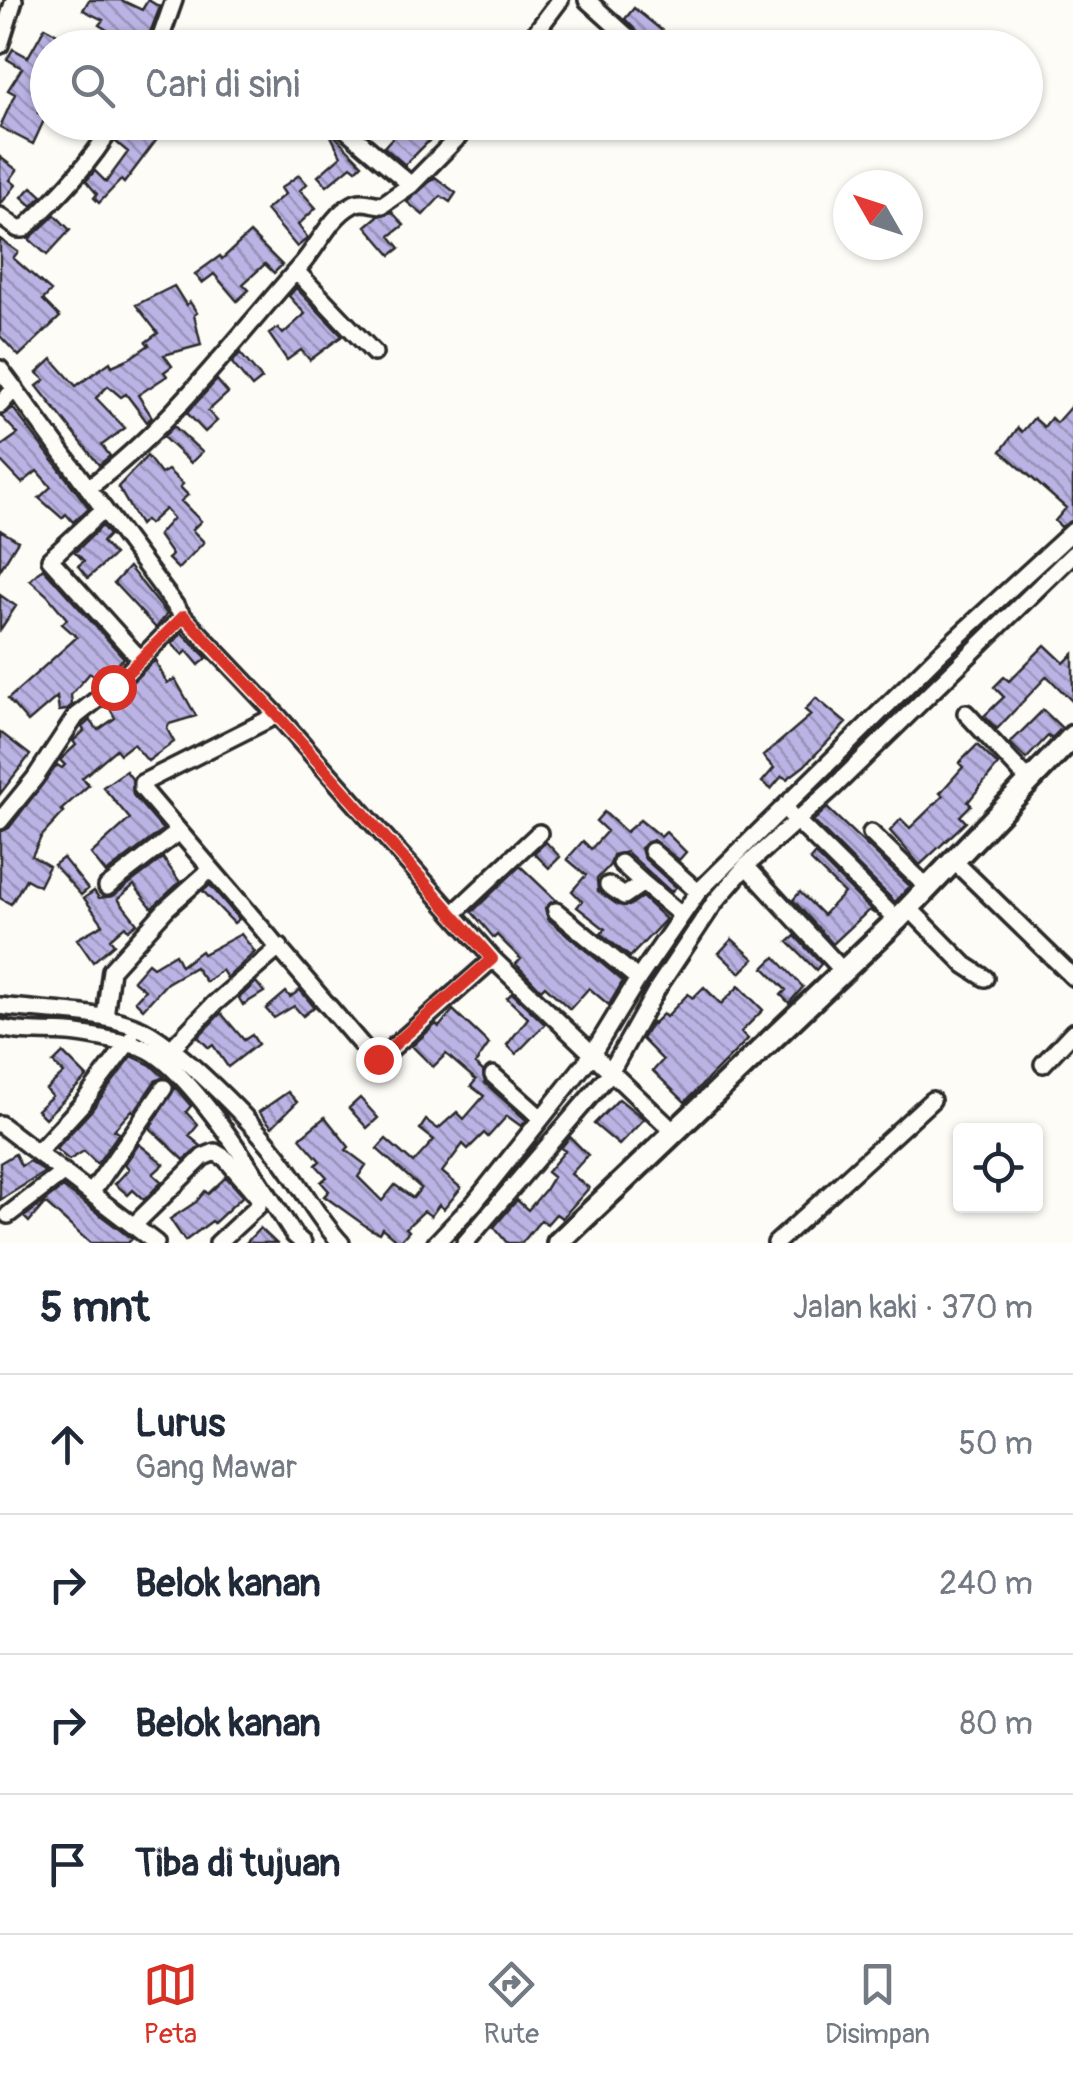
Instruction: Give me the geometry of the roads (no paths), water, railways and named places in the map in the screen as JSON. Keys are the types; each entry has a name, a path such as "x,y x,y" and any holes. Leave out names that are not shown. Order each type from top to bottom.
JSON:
{"street":[{"path":"0,46 14,0"},
{"path":"164,30 174,0"},
{"path":"538,30 560,0"},
{"path":"588,0 620,30"},
{"path":"0,216 24,229 66,190 105,140"},
{"path":"359,140 411,184"},
{"path":"88,488 170,414 348,206 361,201 382,206 411,184 455,140"},
{"path":"296,270 374,353"},
{"path":"0,369 184,616 277,715 492,959 673,1132"},
{"path":"0,405 15,388"},
{"path":"104,509 50,559 140,659"},
{"path":"791,814 940,653 1073,531"},
{"path":"488,1201 540,1118 574,1096 601,1065 638,979 698,892 751,852 1073,554"},
{"path":"0,821 36,778 76,716 113,687 184,616"},
{"path":"966,712 1030,782"},
{"path":"277,715 142,783 142,788 369,1054 378,1059 492,959"},
{"path":"558,1243 903,914 1073,736"},
{"path":"791,814 903,914 985,978"},
{"path":"871,832 928,888"},
{"path":"106,887 177,833"},
{"path":"453,914 540,833"},
{"path":"652,852 698,892"},
{"path":"751,852 843,971"},
{"path":"436,1243 464,1232 601,1065 751,852"},
{"path":"954,861 1073,977"},
{"path":"621,863 682,915"},
{"path":"105,1017 111,970 166,908 211,869"},
{"path":"608,885 624,896 644,884"},
{"path":"556,911 638,979"},
{"path":"171,1049 214,1004 280,947"},
{"path":"0,1006 105,1017 133,1036 193,1090 230,1137 295,1240"},
{"path":"0,1047 6,1029 133,1036 171,1049 246,1119 342,1243"},
{"path":"1044,1064 1073,1032"},
{"path":"38,1152 82,1104 133,1036"},
{"path":"493,1075 540,1118"},
{"path":"92,1192 164,1088"},
{"path":"776,1243 932,1100"},
{"path":"0,1124 156,1243"},
{"path":"134,1224 204,1157 215,1152 235,1168 259,1198 258,1206 218,1243"},
{"path":"8,1216 64,1172"}]}
